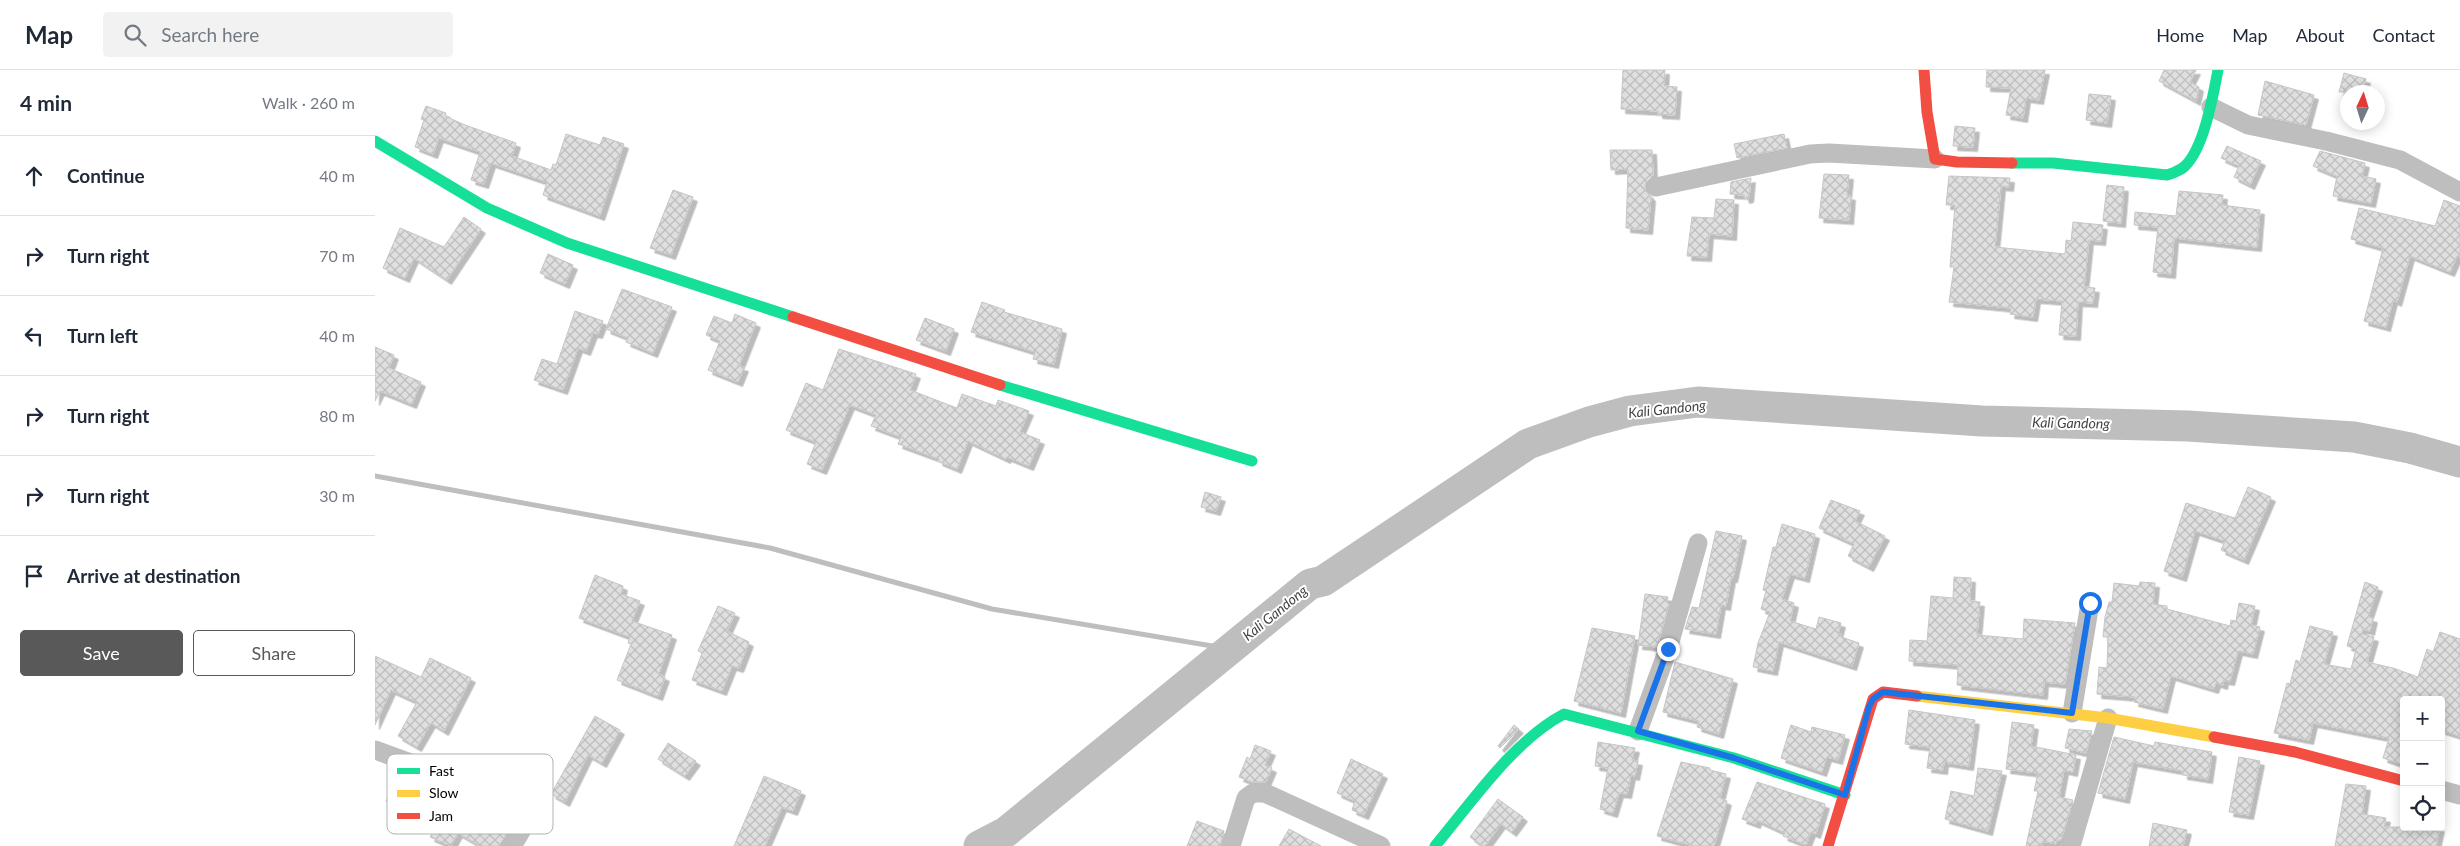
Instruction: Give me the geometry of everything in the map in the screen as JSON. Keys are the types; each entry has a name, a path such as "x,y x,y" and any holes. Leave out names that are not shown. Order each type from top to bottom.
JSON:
{"street":[{"path":"1924,70 1927,112 1935,159"},
{"path":"1656,187 1810,154 1935,159 1957,162 2053,163 2167,175 2174,173 2187,164 2211,107 2218,70"},
{"path":"2211,107 2248,125 2326,141 2400,160 2460,192"},
{"path":"375,141 487,208 567,243 975,378 1252,461"},
{"path":"1638,731 1668,649 1698,543"},
{"path":"2072,713 2090,603"},
{"path":"1828,846 1845,795 1869,707 1873,699 1883,692 1899,692 2108,718 2295,752 2400,780"},
{"path":"1435,846 1491,781 1549,721 1564,714 1638,731 1734,758 1845,795"},
{"path":"2071,846 2108,718"},
{"path":"375,750 387,754"},
{"path":"2445,791 2460,796"},
{"path":"1231,846 1246,798 1253,793 1265,793 1381,846"},
{"path":"512,846 520,834"}],"building":[{"path":"1623,70 1665,70 1664,86 1677,87 1675,115 1658,114 1658,111 1621,109"},
{"path":"1987,70 2045,70 2039,100 2026,98 2023,118 2006,115 2011,88 1986,87"},
{"path":"2164,70 2196,70 2190,82 2199,87 2196,101 2159,81"},
{"path":"2344,73 2366,79 2364,85 2341,85"},
{"path":"2265,81 2314,95 2306,125 2258,115"},
{"path":"2089,94 2111,96 2107,123 2086,120"},
{"path":"426,106 446,113 445,116 465,125 516,143 512,156 551,170 553,164 556,165 566,134 600,145 603,137 624,144 600,216 543,195 547,182 491,163 484,184 471,180 480,152 439,138 433,154 415,147 424,120 421,119"},
{"path":"1955,126 1975,128 1973,147 1953,146"},
{"path":"1784,134 1787,148 1737,158 1734,144"},
{"path":"2227,146 2261,161 2250,185 2234,177 2239,166 2221,158"},
{"path":"1610,150 1652,150 1653,176 1645,184 1645,190 1651,197 1648,230 1626,228 1628,169 1611,170"},
{"path":"2320,151 2365,163 2362,176 2376,179 2371,203 2333,196 2337,176 2313,166"},
{"path":"1824,174 1849,175 1847,195 1851,196 1849,220 1819,218"},
{"path":"1949,176 2010,178 2009,187 2001,186 1995,247 2065,254 2066,240 2071,241 2073,222 2103,225 2101,241 2089,240 2084,287 2095,288 2093,303 2078,302 2076,336 2059,335 2062,301 2036,299 2033,317 2010,314 2011,308 1949,302 1954,267 1950,267 1955,205 1946,205"},
{"path":"1751,178 1749,198 1745,199 1744,195 1730,194 1731,182"},
{"path":"2107,185 2124,187 2121,223 2103,221"},
{"path":"673,190 693,197 671,255 650,248"},
{"path":"2179,191 2223,195 2222,205 2260,210 2257,247 2174,238 2171,274 2153,272 2158,227 2134,225 2135,212 2176,216"},
{"path":"1716,199 1734,200 1732,236 1709,234 1707,257 1687,256 1692,217 1714,218"},
{"path":"2444,200 2460,206 2460,257 2457,256 2450,272 2410,256 2397,302 2393,300 2386,327 2364,321 2383,248 2351,239 2359,208 2435,226"},
{"path":"464,217 481,229 447,280 414,258 405,278 383,268 400,228 444,247"},
{"path":"548,254 573,265 565,284 540,273"},
{"path":"622,289 672,307 653,353 626,342 628,338 606,329"},
{"path":"982,302 1005,310 1004,312 1062,329 1054,364 1033,359 1035,352 971,332"},
{"path":"575,311 603,321 598,334 593,333 586,351 578,348 563,390 534,380 542,359 557,364"},
{"path":"735,314 756,323 739,366 744,367 738,382 708,370 720,341 706,335 714,316 732,323"},
{"path":"925,318 954,329 946,351 916,340"},
{"path":"375,347 394,355 389,368 421,382 412,404 380,391 375,401"},
{"path":"839,349 916,374 910,390 957,408 962,394 996,406 998,400 1029,411 1020,432 1040,440 1029,466 1007,457 1006,459 968,441 957,469 938,461 939,459 898,444 901,437 871,426 876,415 850,405 822,470 807,464 816,442 786,430 806,383 823,390"},
{"path":"2248,487 2271,497 2244,560 2221,550 2225,541 2195,531 2182,577 2164,571 2186,503 2235,518"},
{"path":"1205,492 1221,497 1216,511 1201,507"},
{"path":"1831,500 1860,511 1855,521 1885,536 1869,567 1848,556 1854,544 1819,528"},
{"path":"1782,524 1815,534 1805,578 1790,574 1782,599 1794,603 1790,621 1816,629 1819,617 1841,623 1838,634 1841,634 1841,637 1859,643 1852,666 1779,642 1773,671 1753,667 1758,643 1770,612 1761,609 1766,591 1763,590 1773,547 1776,547"},
{"path":"1716,531 1742,536 1726,606 1721,605 1716,634 1685,629 1692,607 1699,608"},
{"path":"595,575 623,586 621,594 640,601 632,621 672,635 659,674 665,677 658,696 617,680 631,644 628,643 630,637 579,618"},
{"path":"1954,577 1971,578 1970,601 1980,602 1977,635 2023,639 2024,619 2075,623 2065,684 2044,682 2043,695 1957,685 1958,665 1909,661 1910,640 1927,641 1931,596 1953,598"},
{"path":"2140,582 2155,583 2153,604 2167,606 2167,609 2230,626 2231,620 2236,621 2239,603 2255,606 2251,625 2260,627 2253,654 2238,651 2230,681 2224,680 2223,685 2216,683 2214,689 2171,676 2163,709 2134,702 2135,697 2097,694 2099,667 2107,668 2108,637 2103,637 2105,617 2109,602 2112,602 2114,583 2139,586"},
{"path":"2365,582 2378,587 2368,617 2373,618 2370,631 2363,629 2362,634 2374,637 2367,662 2393,668 2418,677 2427,649 2433,652 2440,632 2460,639 2460,736 2445,731 2445,696 2400,696 2400,764 2383,758 2389,738 2313,723 2309,740 2274,733 2287,683 2290,684 2296,660 2300,662 2310,626 2333,632 2324,664 2351,669 2356,649 2347,646"},
{"path":"1645,594 1668,597 1667,603 1669,604 1657,647 1638,645"},
{"path":"718,606 735,613 727,631 749,642 739,668 732,666 722,691 692,680 702,653 698,651"},
{"path":"1592,628 1635,636 1621,713 1574,701"},
{"path":"375,656 421,677 430,658 471,678 444,731 431,723 417,747 398,736 417,702 391,690 375,725"},
{"path":"1675,662 1733,679 1719,734 1697,727 1699,721 1663,712"},
{"path":"1909,710 1975,720 1969,766 1944,762 1943,770 1927,768 1930,747 1905,744"},
{"path":"595,716 620,730 602,763 588,755 565,802 553,795 553,790"},
{"path":"2012,722 2034,725 2031,746 2076,755 2073,772 2064,770 2059,797 2073,800 2061,840 2057,840 2056,844 2043,841 2042,846 2026,846 2038,791 2034,791 2038,773 2006,769"},
{"path":"1514,725 1519,729 1500,748 1498,746"},
{"path":"1791,725 1811,732 1812,727 1845,735 1838,760 1827,757 1822,772 1781,758"},
{"path":"2069,729 2092,731 2086,753 2065,748"},
{"path":"2114,737 2154,746 2155,742 2212,752 2208,779 2183,775 2183,771 2133,762 2125,799 2098,793"},
{"path":"1598,742 1635,748 1632,760 1638,761 1635,776 1631,775 1627,794 1619,793 1613,813 1600,809 1608,768 1595,766"},
{"path":"668,743 696,761 685,776 658,759"},
{"path":"1255,745 1271,751 1265,765 1272,768 1266,782 1252,782 1239,777 1247,757 1250,759"},
{"path":"2239,757 2260,761 2249,815 2229,812"},
{"path":"1351,759 1383,774 1364,815 1352,810 1355,801 1337,793"},
{"path":"1681,762 1710,768 1710,770 1726,774 1720,798 1727,801 1714,846 1694,846 1657,836"},
{"path":"1978,768 2002,771 1988,831 1945,819 1951,791 1974,796"},
{"path":"764,776 801,791 793,811 782,807 765,846 734,846"},
{"path":"1757,782 1825,804 1816,834 1811,832 1806,845 1783,836 1785,833 1757,820 1756,824 1742,819"},
{"path":"2346,784 2366,786 2362,814 2386,818 2384,827 2400,827 2400,831 2439,831 2436,846 2335,846"},
{"path":"1498,799 1523,817 1512,832 1501,824 1485,846 1482,846 1470,837"},
{"path":"1197,821 1224,831 1220,846 1187,846"},
{"path":"2153,823 2187,830 2183,846 2149,846"},
{"path":"1289,829 1321,846 1279,846"},
{"path":"432,834 457,834 451,846 430,837"},
{"path":"460,834 506,834 499,846 480,846"}],"waterway":[{"name":"Kali Gandong","path":"979,846 1006,832 1310,584 1323,581 1528,444 1589,422 1630,411 1698,402 1982,421 2188,426 2354,437 2410,448 2460,462"},
{"path":"375,476 770,548 992,609 1230,649"}],"traffic: fast":[{"path":"2012,163 2053,163 2167,175 2176,172 2192,158 2202,135 2207,121 2218,70"},
{"path":"375,141 487,208 567,243 793,317"},
{"path":"1000,385 1252,461"},
{"path":"1435,846 1511,756 1545,726 1564,714 1734,758 1845,795"}],"traffic: slow":[{"path":"1917,696 2108,718 2214,737"}],"traffic: jam":[{"path":"1924,70 1927,112 1935,159 1957,162 2012,163"},
{"path":"793,317 1000,385"},
{"path":"1828,846 1873,699 1883,692 1917,696"},
{"path":"2214,737 2295,752 2400,780"}],"route":[{"path":"1668,649 1638,731 1734,758 1845,795 1869,707 1873,699 1883,692 1899,692 2072,713 2090,603"}]}
